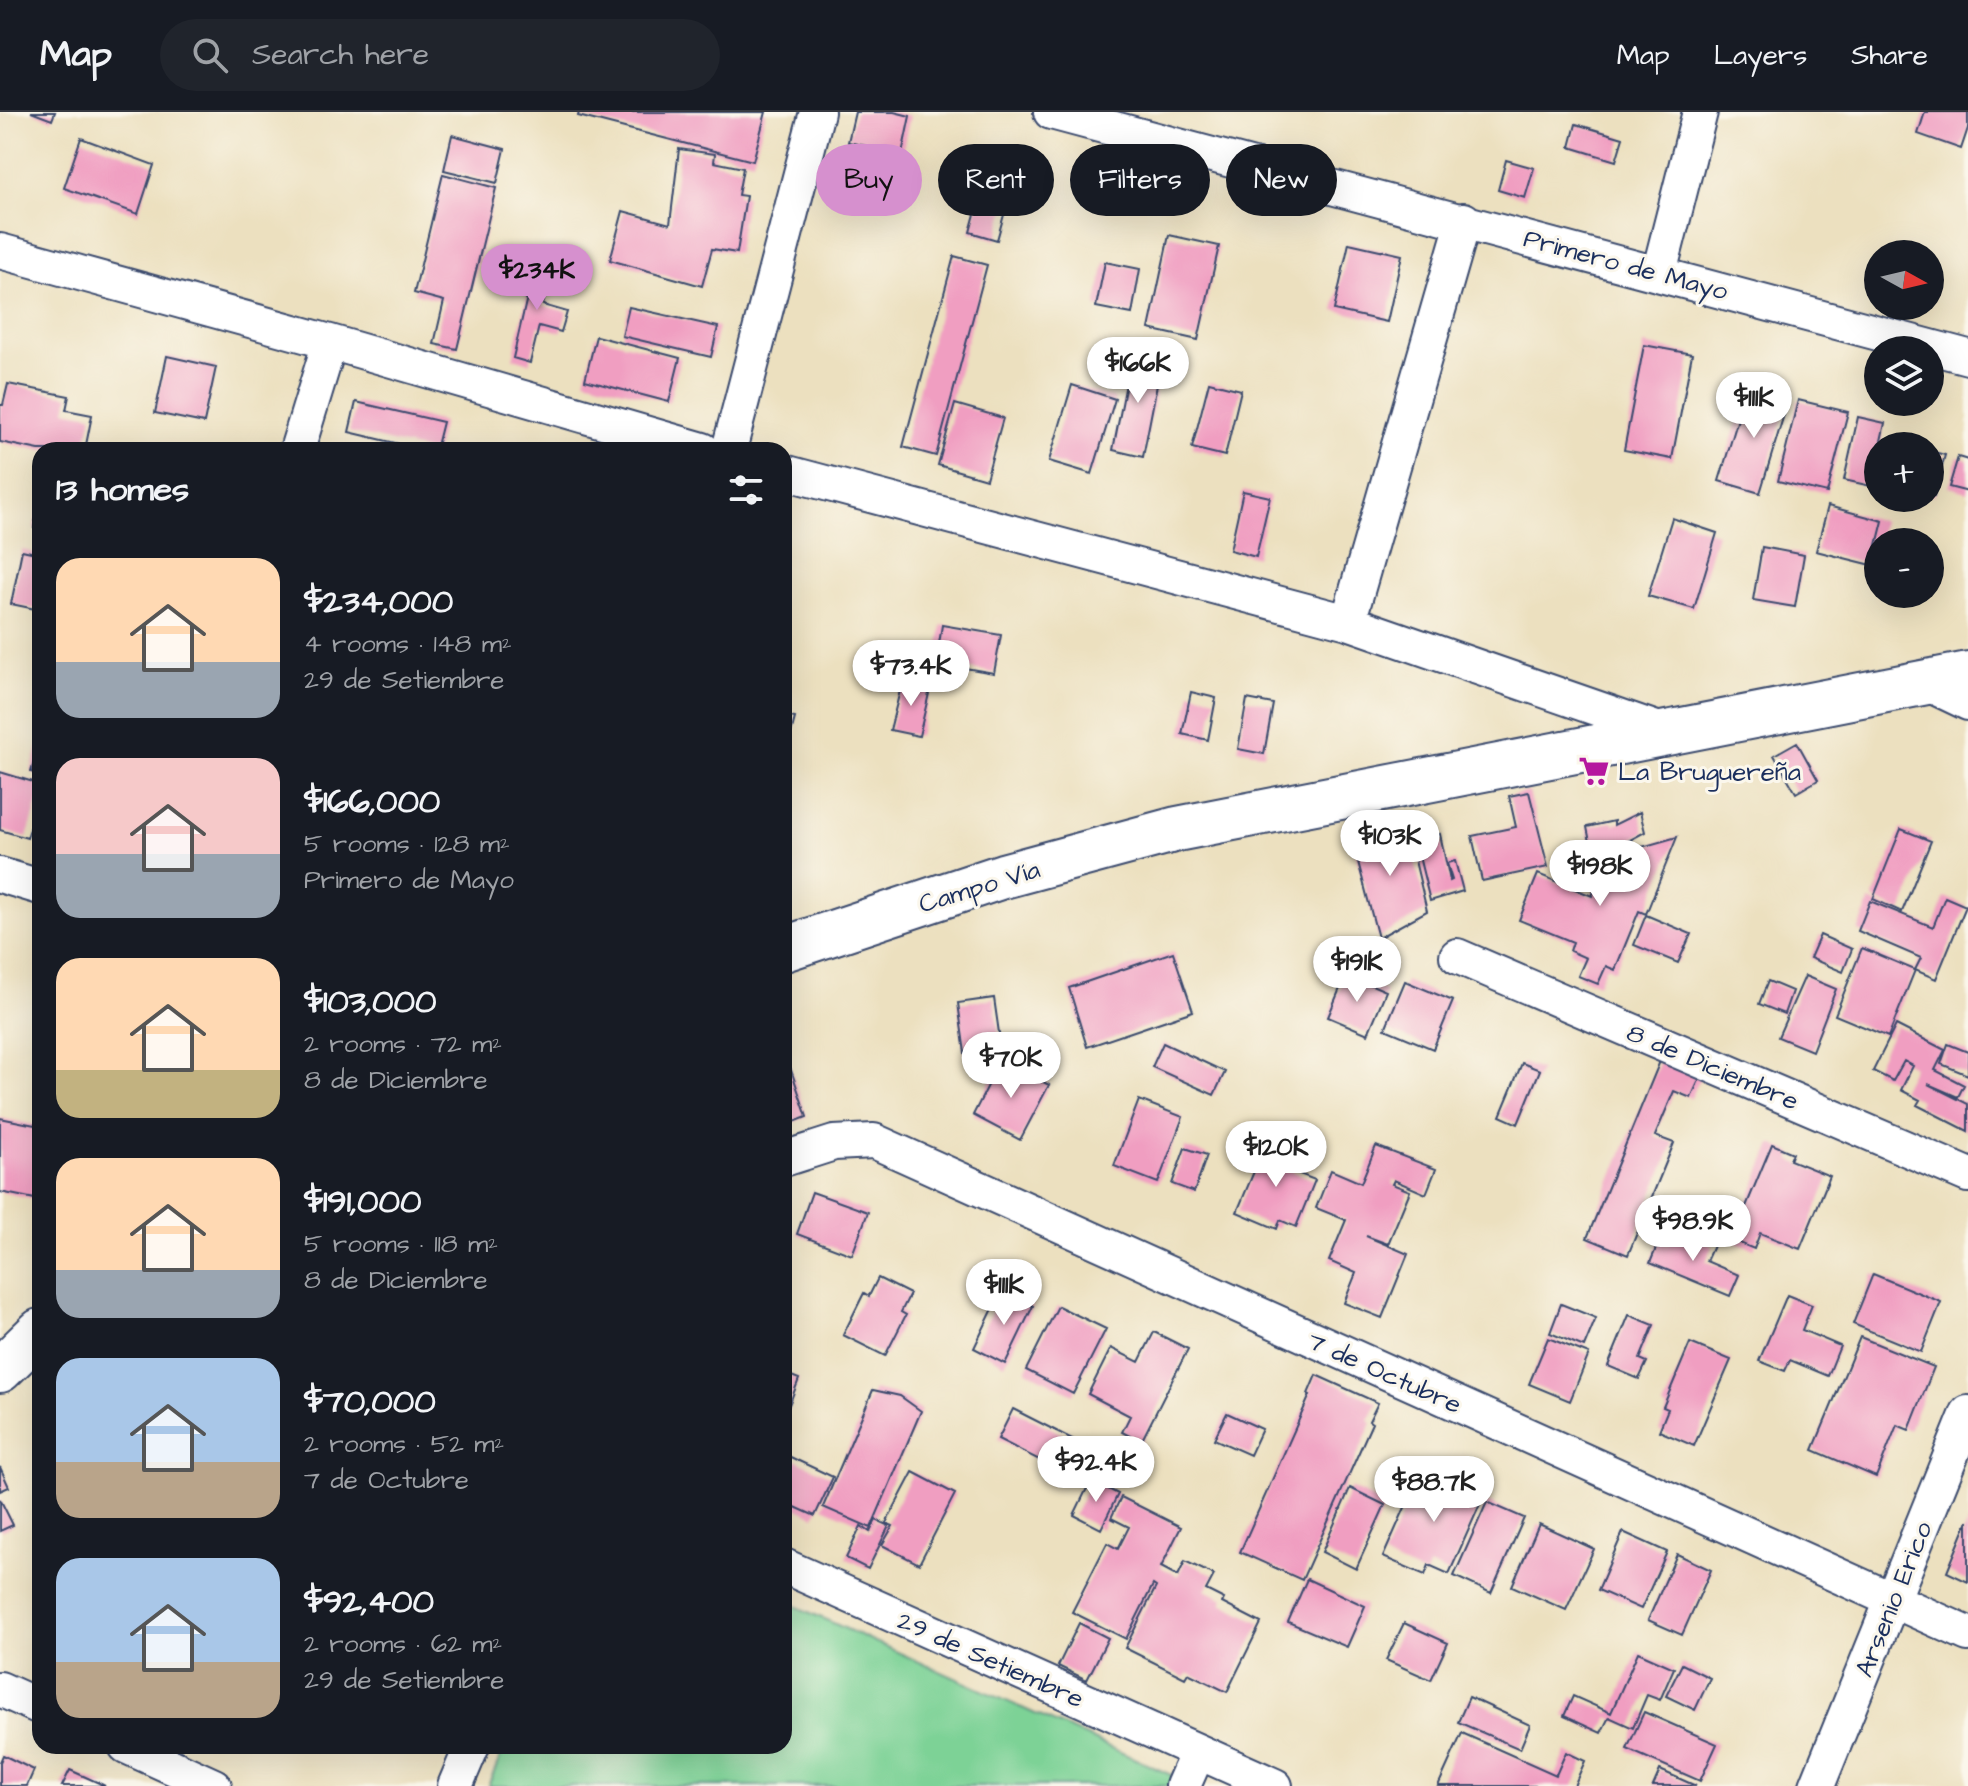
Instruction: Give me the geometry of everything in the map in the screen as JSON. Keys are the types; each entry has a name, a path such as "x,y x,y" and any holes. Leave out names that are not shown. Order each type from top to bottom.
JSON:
{"street":[{"path":"731,442 817,112"},
{"name":"Primero de Mayo","path":"1051,112 1968,357"},
{"path":"1659,273 1700,112"},
{"path":"1348,622 1464,220"},
{"path":"0,251 675,442"},
{"path":"299,442 330,342"},
{"path":"792,474 1348,622 1665,732"},
{"name":"Campo Vía","path":"792,946 1003,876 1177,829 1968,674"},
{"path":"1926,683 1968,703"},
{"path":"0,875 32,885"},
{"name":"8 de Diciembre","path":"1457,956 1968,1175"},
{"name":"7 de Octubre","path":"792,1156 834,1143 874,1141 1968,1634"},
{"path":"0,1370 32,1339"},
{"name":"Arsenio Erico","path":"1817,1786 1968,1413"},
{"name":"29 de Setiembre","path":"792,1570 1275,1786"},
{"path":"0,1689 32,1703"},
{"path":"1183,1786 1198,1752"},
{"path":"144,1754 214,1786"},
{"path":"455,1786 469,1754"}],"green space":[{"path":"792,1605 1178,1778 1174,1786 488,1786 502,1754 792,1754"}],"building":[{"path":"31,112 55,112 52,120"},
{"path":"579,112 766,112 753,161 578,116"},
{"path":"855,112 894,112 910,116 904,144 848,142"},
{"path":"1925,112 1968,112 1968,128 1961,149 1918,134"},
{"path":"1576,124 1623,138 1616,161 1570,147"},
{"path":"452,135 505,149 497,183 444,170"},
{"path":"81,138 154,165 138,214 64,188"},
{"path":"679,149 715,154 714,162 743,168 738,195 746,196 737,253 712,249 702,286 610,260 623,211 670,224"},
{"path":"1506,160 1534,168 1525,198 1498,190"},
{"path":"443,174 496,188 457,349 434,344 444,301 414,293"},
{"path":"974,216 1004,216 997,240 970,232"},
{"path":"1169,235 1219,246 1198,340 1149,329"},
{"path":"1349,243 1402,255 1387,322 1334,310"},
{"path":"954,256 987,265 936,456 903,447"},
{"path":"536,258 553,263 543,305 567,312 561,332 539,326 530,363 513,358"},
{"path":"1105,262 1140,269 1132,314 1096,307"},
{"path":"629,307 718,327 711,357 622,336"},
{"path":"596,336 680,358 669,402 585,380"},
{"path":"1644,345 1692,354 1672,459 1624,450"},
{"path":"1132,353 1162,359 1143,457 1113,450"},
{"path":"167,356 216,367 204,423 155,413"},
{"path":"1209,382 1241,390 1225,456 1192,448"},
{"path":"8,384 69,396 66,410 92,415 87,442 32,442 32,449 0,442 0,405 3,405"},
{"path":"1072,385 1115,399 1092,474 1049,461"},
{"path":"1748,386 1789,398 1760,493 1719,481"},
{"path":"1798,400 1848,412 1827,493 1778,481"},
{"path":"356,402 443,422 438,442 391,442 349,432"},
{"path":"955,404 1003,418 986,479 938,465"},
{"path":"1858,417 1885,423 1883,432 1864,432 1864,484 1844,480"},
{"path":"1958,457 1968,460 1968,492 1949,487"},
{"path":"1243,491 1270,497 1256,557 1230,550"},
{"path":"1828,506 1883,521 1881,528 1864,528 1864,563 1816,551"},
{"path":"1672,518 1717,533 1694,609 1648,596"},
{"path":"1762,547 1804,555 1795,607 1753,600"},
{"path":"22,550 32,552 32,608 11,604"},
{"path":"942,625 1001,635 994,673 936,663"},
{"path":"903,679 931,685 919,736 890,730"},
{"path":"1191,692 1216,698 1208,740 1182,734"},
{"path":"1247,699 1273,704 1264,754 1238,749"},
{"path":"1797,742 1818,780 1796,793 1774,755"},
{"path":"0,772 32,782 32,822 27,838 0,830"},
{"path":"1529,792 1548,867 1482,881 1472,836 1516,827 1509,796"},
{"path":"1640,812 1645,832 1619,846 1592,852 1587,827 1614,821 1614,825"},
{"path":"1407,827 1427,911 1378,938 1351,835"},
{"path":"1901,829 1931,841 1902,912 1873,899"},
{"path":"1440,834 1450,881 1447,863 1455,861 1463,891 1430,901 1416,844"},
{"path":"1677,837 1646,914 1639,911 1615,970 1606,966 1598,984 1578,976 1586,958 1570,951 1573,942 1519,920 1538,874 1592,896 1607,860 1626,868 1635,844 1642,847"},
{"path":"1945,897 1966,906 1936,979 1915,970 1921,958 1858,931 1870,901 1933,927"},
{"path":"1646,915 1691,934 1678,963 1634,945"},
{"path":"1820,935 1852,949 1843,972 1810,958"},
{"path":"1862,948 1915,970 1888,1037 1835,1015"},
{"path":"1173,952 1193,1011 1087,1047 1069,988"},
{"path":"1346,974 1386,991 1368,1034 1328,1017"},
{"path":"1805,976 1836,989 1812,1051 1778,1037"},
{"path":"1405,981 1453,1001 1433,1049 1385,1029"},
{"path":"1768,981 1792,991 1784,1014 1759,1004"},
{"path":"994,998 1001,1047 965,1053 958,1003"},
{"path":"1896,1025 1945,1050 1935,1070 1964,1085 1958,1097 1928,1084 1968,1104 1968,1131 1917,1105 1920,1100 1901,1090 1913,1066 1904,1061 1893,1081 1873,1071"},
{"path":"1163,1043 1225,1072 1214,1095 1152,1067"},
{"path":"1948,1044 1968,1052 1968,1075 1941,1064"},
{"path":"1001,1060 1049,1085 1020,1140 973,1115"},
{"path":"1660,1061 1700,1078 1691,1098 1674,1091 1655,1136 1674,1143 1628,1255 1587,1238"},
{"path":"1522,1063 1540,1070 1518,1124 1500,1116"},
{"path":"792,1073 807,1117 792,1123"},
{"path":"1139,1100 1183,1117 1158,1183 1114,1166"},
{"path":"0,1118 32,1124 32,1198 0,1192"},
{"path":"1268,1138 1291,1147 1284,1168 1315,1180 1296,1227 1280,1220 1277,1229 1237,1212"},
{"path":"1772,1144 1793,1153 1790,1160 1830,1176 1800,1249 1760,1233 1754,1249 1732,1240"},
{"path":"1376,1146 1436,1169 1426,1194 1394,1180 1392,1184 1410,1191 1388,1244 1366,1236 1408,1254 1382,1318 1344,1303 1356,1273 1329,1261 1346,1220 1316,1208 1331,1170 1361,1183"},
{"path":"1185,1148 1207,1155 1194,1192 1172,1184"},
{"path":"812,1192 868,1212 852,1255 797,1234"},
{"path":"1674,1229 1713,1246 1706,1261 1739,1275 1730,1296 1650,1263 1659,1241 1668,1245"},
{"path":"1873,1274 1941,1302 1921,1352 1853,1324"},
{"path":"878,1278 910,1294 901,1312 906,1315 885,1356 843,1335 864,1293 869,1296"},
{"path":"1002,1290 1033,1306 1005,1364 974,1348"},
{"path":"1787,1295 1812,1305 1802,1330 1840,1346 1828,1376 1790,1360 1785,1371 1759,1361"},
{"path":"1561,1304 1596,1318 1584,1347 1550,1333"},
{"path":"1058,1306 1106,1329 1073,1394 1026,1370"},
{"path":"1629,1315 1654,1325 1640,1359 1647,1362 1639,1379 1608,1366"},
{"path":"1154,1332 1188,1349 1141,1442 1122,1432 1130,1416 1088,1394 1111,1348 1139,1362"},
{"path":"1860,1337 1934,1367 1909,1430 1897,1425 1876,1477 1813,1450"},
{"path":"1548,1338 1589,1354 1570,1401 1529,1384"},
{"path":"1690,1343 1731,1360 1694,1446 1659,1431 1668,1409 1663,1407"},
{"path":"1316,1375 1378,1403 1302,1580 1240,1552"},
{"path":"792,1376 799,1379 792,1397"},
{"path":"873,1390 900,1396 921,1411 871,1528 823,1507"},
{"path":"1013,1409 1084,1445 1069,1475 998,1439"},
{"path":"1227,1413 1262,1429 1250,1455 1214,1439"},
{"path":"792,1458 833,1477 815,1516 792,1506"},
{"path":"0,1467 9,1487 0,1491"},
{"path":"1428,1468 1485,1493 1449,1574 1429,1565 1425,1575 1383,1557 1407,1503 1412,1504"},
{"path":"913,1472 955,1494 919,1564 882,1545 893,1526 886,1523"},
{"path":"1091,1480 1118,1494 1101,1529 1074,1515"},
{"path":"1350,1488 1385,1505 1356,1569 1322,1552"},
{"path":"1121,1497 1181,1527 1161,1567 1178,1576 1185,1561 1214,1575 1206,1590 1224,1599 1222,1603 1261,1623 1227,1692 1188,1673 1185,1678 1125,1648 1156,1587 1153,1585 1126,1639 1072,1612 1107,1543 1118,1549 1129,1527 1111,1518"},
{"path":"0,1499 13,1525 0,1531"},
{"path":"1487,1502 1524,1518 1491,1593 1454,1576"},
{"path":"876,1520 889,1526 868,1569 846,1558 861,1526 870,1532"},
{"path":"1968,1521 1968,1582 1947,1572"},
{"path":"1539,1524 1594,1549 1566,1610 1512,1586"},
{"path":"1623,1532 1667,1552 1641,1609 1598,1590"},
{"path":"1677,1554 1711,1570 1682,1635 1648,1620"},
{"path":"1307,1579 1365,1606 1347,1647 1288,1622"},
{"path":"1079,1623 1108,1638 1087,1680 1058,1666"},
{"path":"1404,1623 1448,1643 1431,1680 1386,1660"},
{"path":"1638,1652 1674,1668 1660,1700 1647,1695 1633,1728 1609,1717 1601,1733 1564,1716 1573,1696 1611,1713"},
{"path":"1682,1664 1710,1678 1695,1710 1666,1696"},
{"path":"1469,1697 1530,1725 1520,1749 1458,1722"},
{"path":"1644,1712 1717,1744 1700,1781 1627,1749"},
{"path":"1462,1733 1556,1775 1566,1752 1585,1761 1574,1786 1438,1786"},
{"path":"3,1755 34,1770 27,1786 0,1786"},
{"path":"70,1770 99,1783 105,1786 62,1786"},
{"path":"1660,1770 1696,1786 1653,1786"}],"place":[{"name":"La Bruguereña","path":"1594,771"}]}
